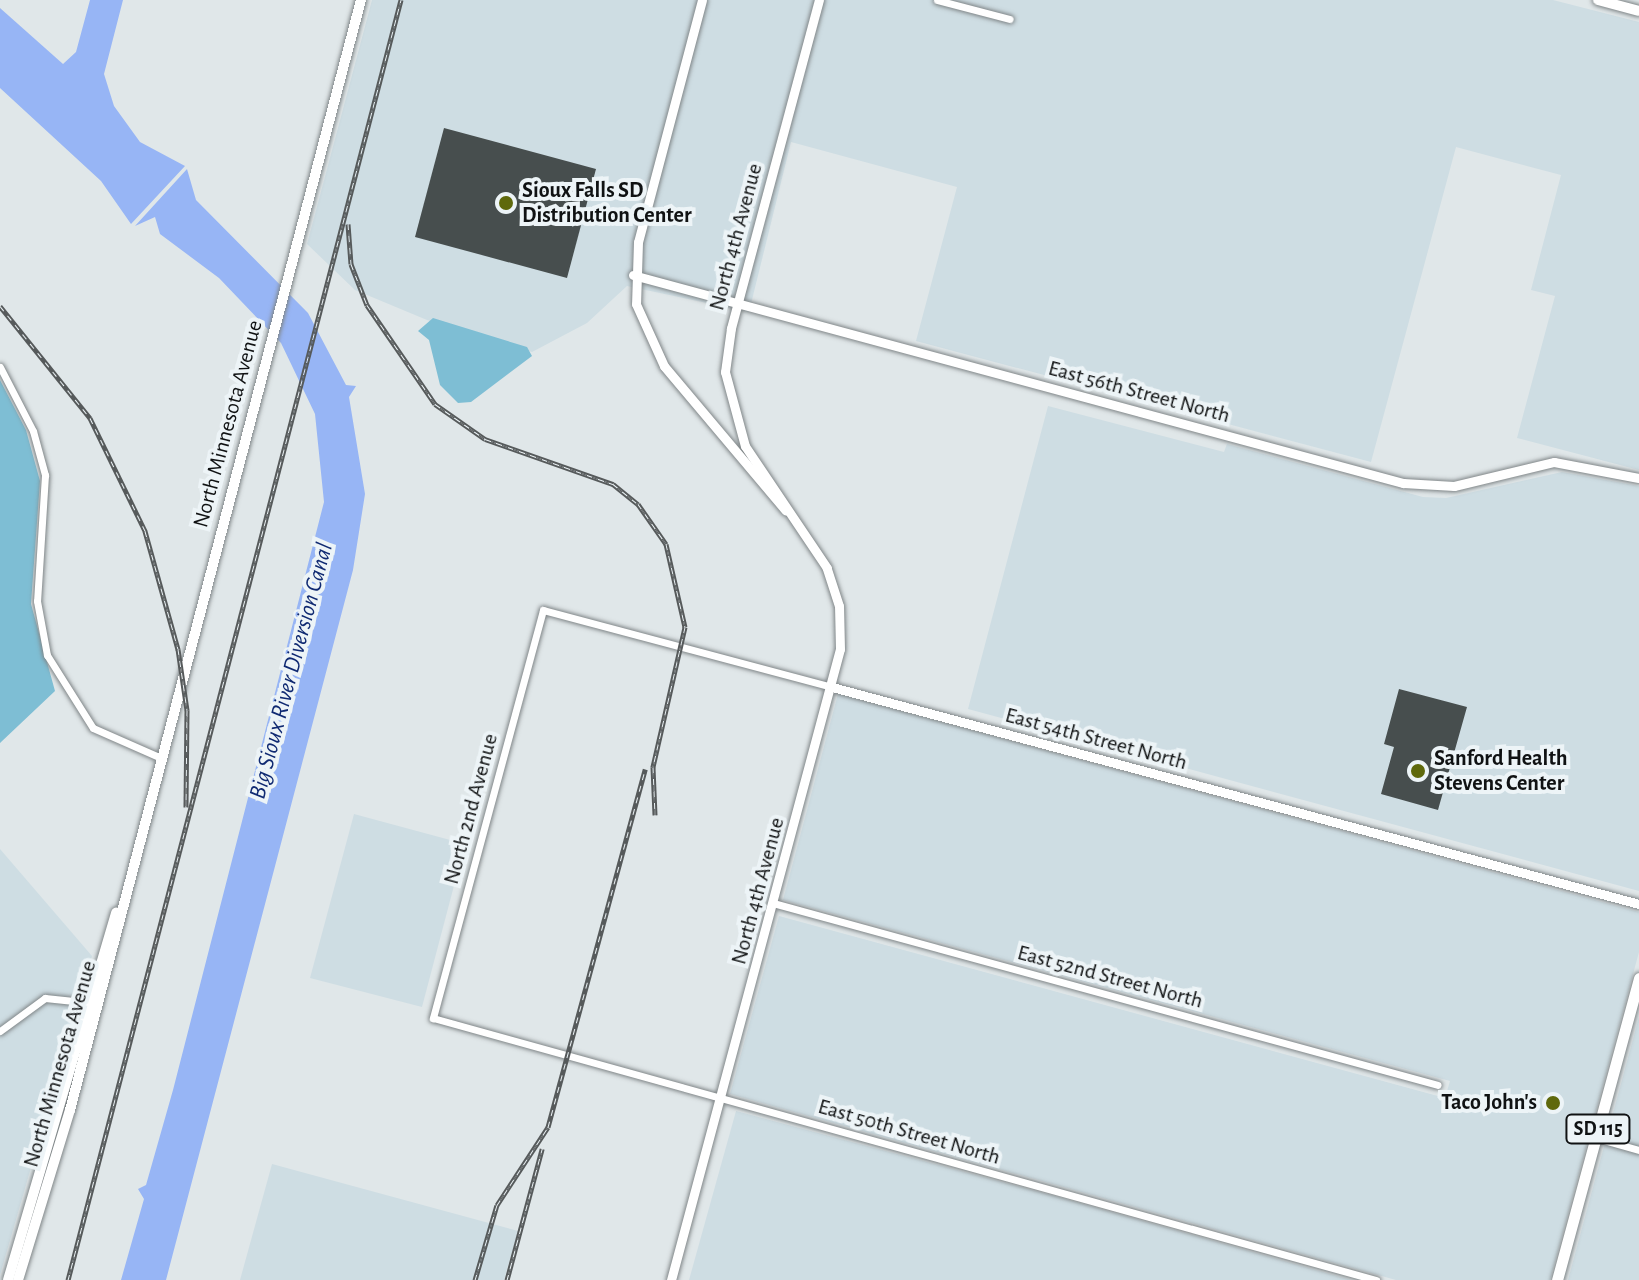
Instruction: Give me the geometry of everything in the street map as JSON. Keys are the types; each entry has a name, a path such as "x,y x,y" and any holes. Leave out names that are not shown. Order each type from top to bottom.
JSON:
{"main road":[{"name":"North Minnesota Avenue","path":"18,1280 134,858 361,0"},
{"path":"1598,0 1639,11"},
{"name":"SD 115","path":"1557,1280 1639,978"},
{"name":"North Minnesota Avenue","path":"8,1280 94,1003"}],"street":[{"name":"North 4th Avenue","path":"702,0 633,275 639,316 655,354 766,494 795,518"},
{"name":"North 4th Avenue","path":"671,1280 840,649 836,593 821,556 745,446 732,414 726,357 737,303 819,0"},
{"path":"937,0 1010,19"},
{"name":"East 56th Street North","path":"633,275 1403,483 1454,486 1554,462 1581,462 1639,478"},
{"path":"0,367 33,431 45,475 38,615 53,670 93,728 159,757"},
{"name":"East 54th Street North","path":"543,610 1639,904"},
{"name":"North 2nd Avenue","path":"433,1018 543,610"},
{"name":"East 52nd Street North","path":"773,903 1438,1085"},
{"path":"0,1031 45,998 94,1003"},
{"name":"East 50th Street North","path":"433,1018 1376,1280"},
{"path":"1596,1138 1639,1150"}],"shaded area":[{"path":"372,0 1553,0 1639,22 1639,470 1517,438 1555,296 1531,290 1561,175 1456,147 1371,462 916,341 957,187 791,142 749,312 627,286 587,323 532,352 427,320 355,290 307,244"},
{"path":"433,318 527,347 532,356 471,402 458,403 440,385 429,340 418,331"},
{"path":"0,380 26,430 40,481 31,604 55,691 0,743"},
{"path":"1048,406 1224,452 1227,444 1423,497 1446,498 1562,472 1639,486 1639,891 968,709"},
{"path":"838,694 1639,912 1639,952 1550,1280 1396,1280 730,1094 779,916 1445,1098 1450,1081 783,900"},
{"path":"354,814 465,844 422,1007 310,978"},
{"path":"0,849 92,956 0,1275"},
{"path":"1639,1017 1639,1280 1568,1280"},
{"path":"736,1111 1051,1195 1351,1280 689,1280"},
{"path":"272,1164 518,1231 504,1280 240,1280"}],"water":[{"path":"90,0 123,0 104,74 114,106 140,142 185,166 131,224 101,181 0,88 0,8 63,64 76,52"},
{"name":"Big Sioux River Diversion Canal","path":"187,169 196,200 308,313 346,385 356,386 349,397 365,494 353,570 166,1280 121,1280 144,1199 138,1189 146,1185 173,1090 324,502 315,414 281,343 219,278 160,234 155,217 135,226"}],"building":[{"name":"Sioux Falls SD Distribution Center","path":"444,128 596,169 567,278 415,237"},
{"name":"Sanford Health Stevens Center","path":"1399,689 1467,707 1438,810 1381,794 1394,747 1384,744"}],"railway":[{"path":"68,1280 401,0"},
{"path":"348,224 351,264 367,305 435,404 485,439 613,484 638,504 666,544 685,627 653,767 655,815"},
{"path":"0,306 90,418 145,531 178,649 187,710 186,807"},
{"path":"475,1280 497,1205 548,1127 645,769"},
{"path":"507,1280 542,1149"}],"place":[{"name":"Sioux Falls SD Distribution Center","path":"506,203"},
{"name":"Sanford Health Stevens Center","path":"1418,771"},
{"name":"Taco John's","path":"1553,1103"}]}
